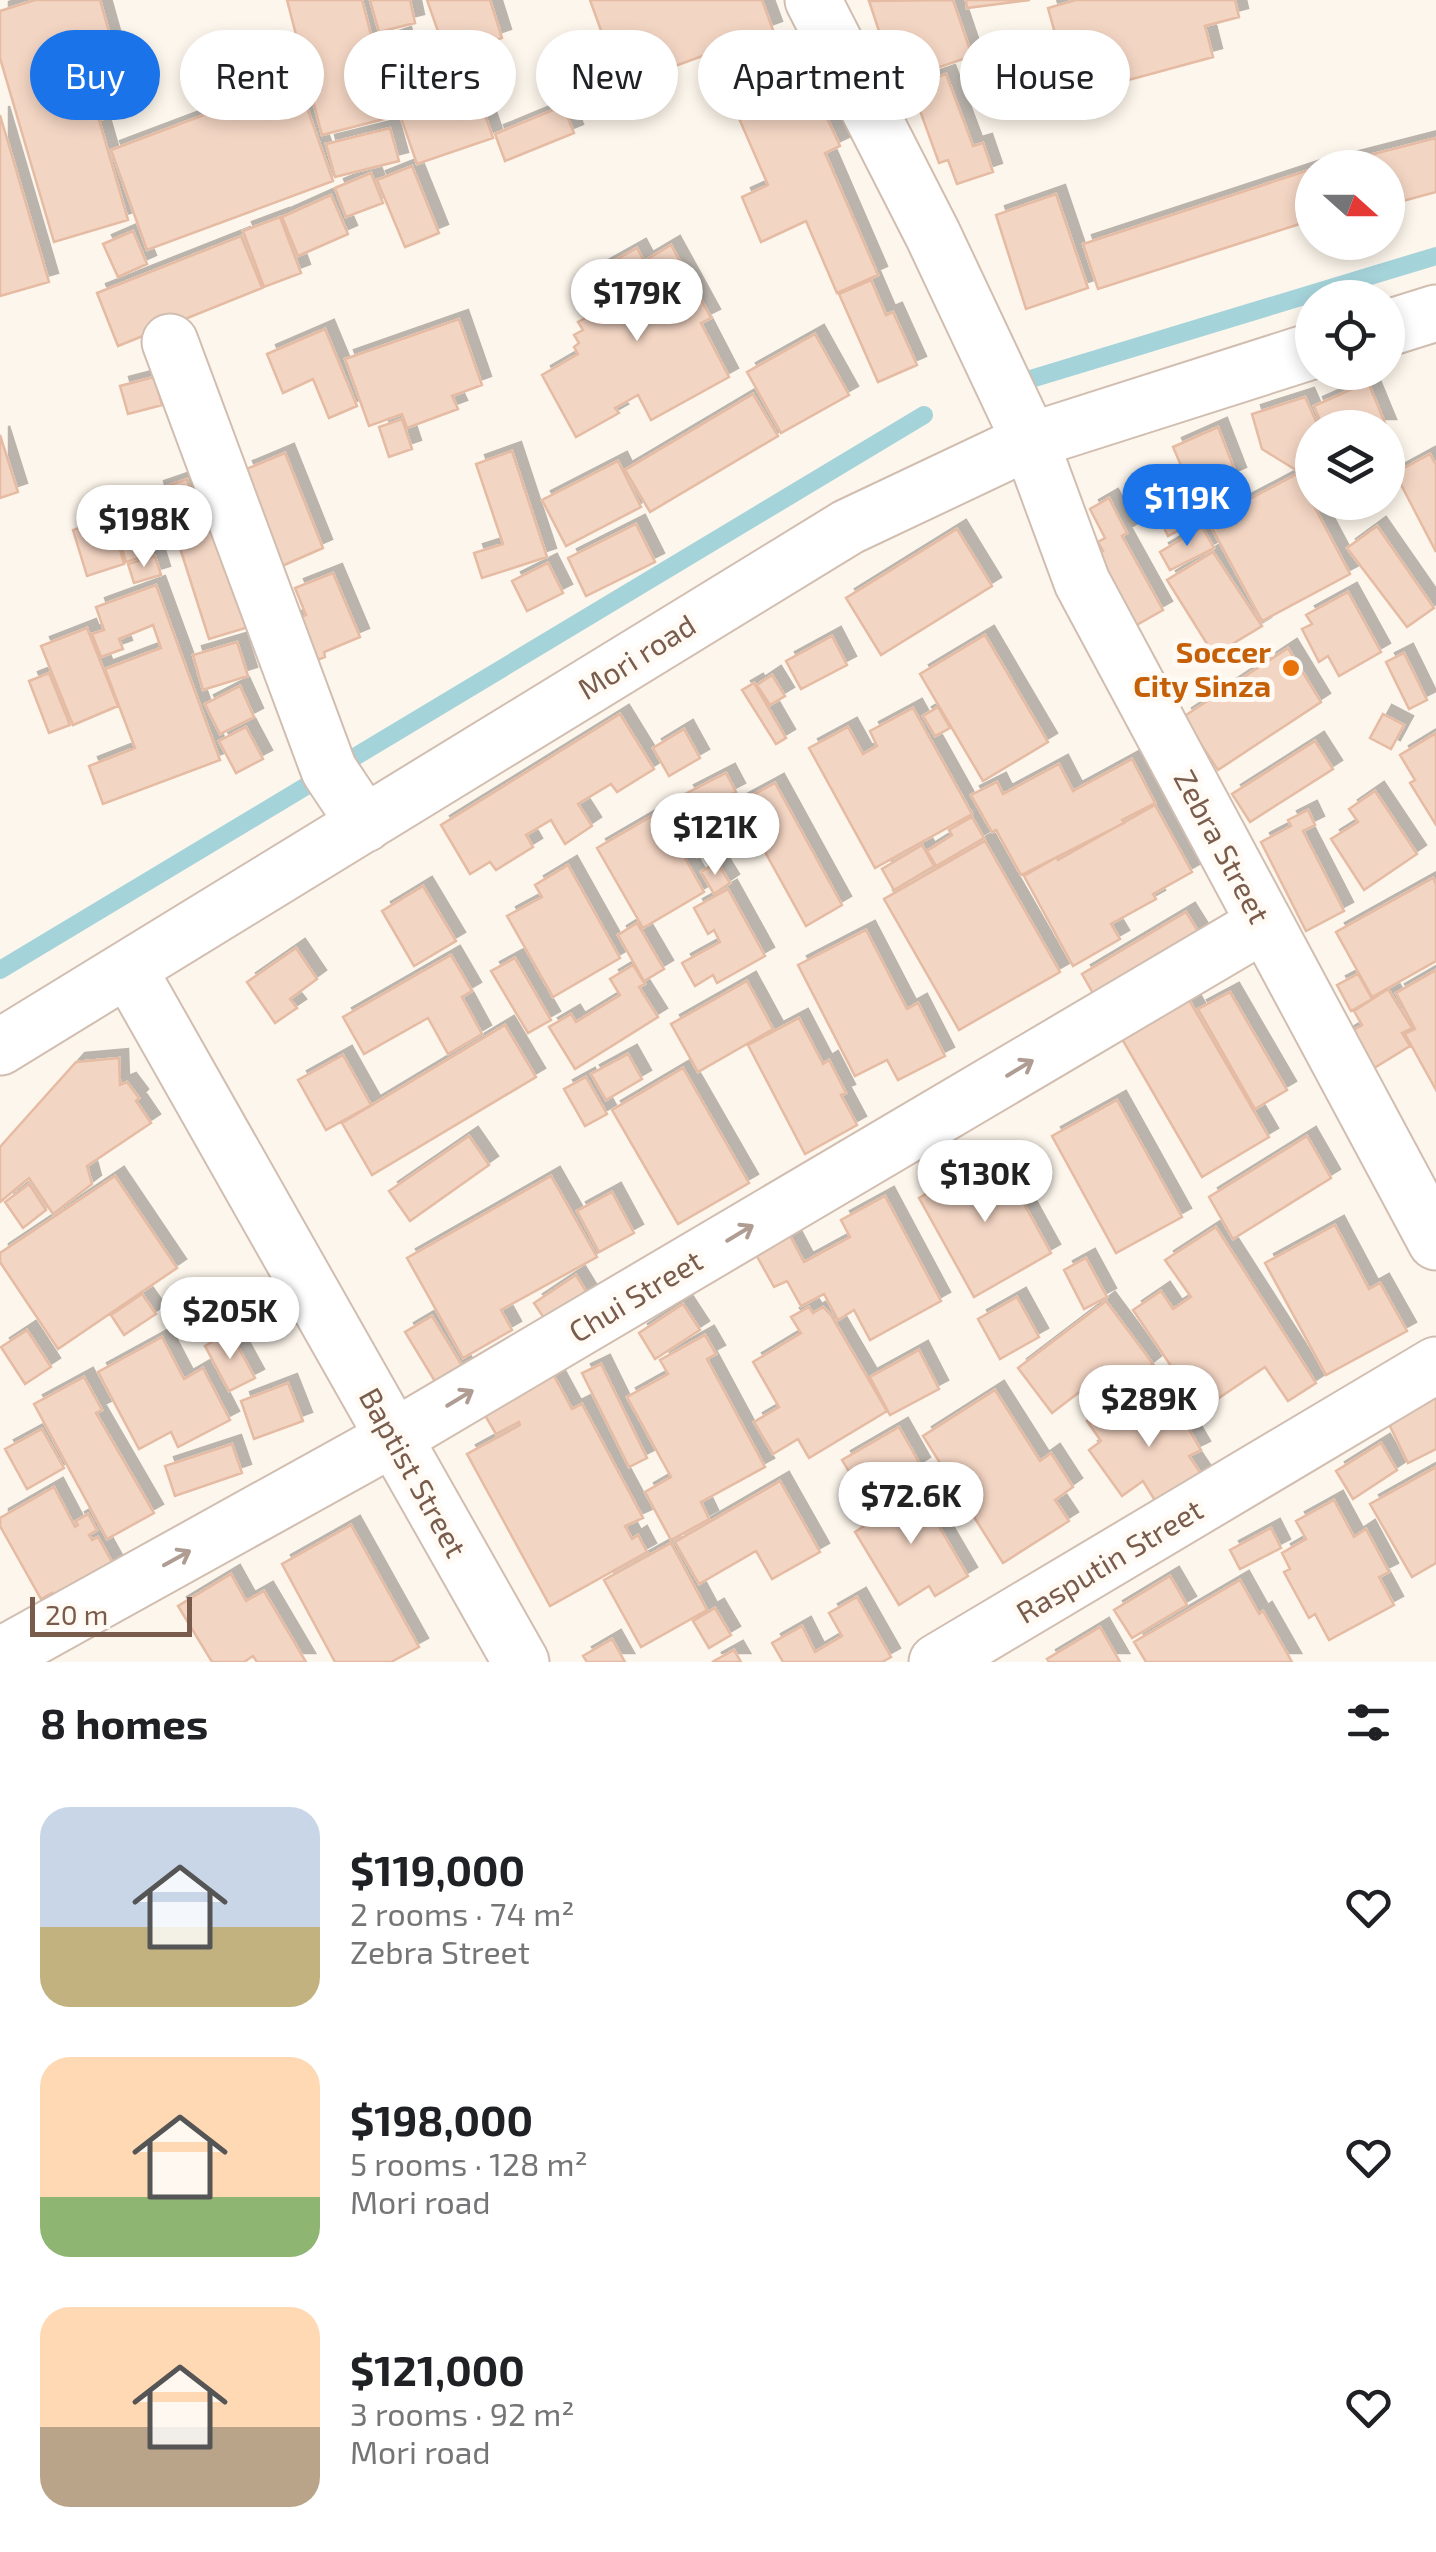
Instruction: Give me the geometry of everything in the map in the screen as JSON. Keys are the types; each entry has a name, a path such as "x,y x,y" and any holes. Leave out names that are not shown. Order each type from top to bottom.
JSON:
{"street":[{"name":"Zebra Street","path":"813,0 934,235 1030,441 1082,582 1264,924 1431,1223"},
{"path":"1405,323 1436,313"},
{"path":"170,342 329,770 365,824"},
{"name":"Mori road","path":"0,1046 818,544 1030,441 1295,356"},
{"name":"Chui Street","path":"0,1656 394,1437 1264,924"},
{"name":"Baptist Street","path":"129,970 521,1662"},
{"name":"Rasputin Street","path":"937,1662 1436,1365"}],"building":[{"path":"35,0 100,0 108,30 30,30 30,120 99,120 128,220 54,242 0,58 0,11"},
{"path":"287,0 362,0 370,30 344,30 344,120 380,120 322,135 318,120 324,120 324,30 295,30"},
{"path":"370,0 410,0 415,23 378,30"},
{"path":"427,0 490,0 499,30 438,30"},
{"path":"590,0 762,0 773,30 698,30 698,58 678,65 678,30 601,30"},
{"path":"953,0 963,30 960,30 960,60 940,67 940,30 879,30 869,1"},
{"path":"966,0 1030,0 967,8"},
{"path":"1076,0 1235,0 1239,17 1205,26 1213,57 1130,80 1130,30 1054,30 1048,8"},
{"path":"946,74 960,120 973,146 983,143 993,172 957,184 948,160 939,163 923,120 940,120 940,76"},
{"path":"0,115 49,282 0,296"},
{"path":"536,117 569,120 574,133 505,161 495,134"},
{"path":"191,120 311,120 333,181 147,250 111,150"},
{"path":"402,120 487,120 493,138 417,164"},
{"path":"740,120 828,120 840,146 825,153 878,275 837,293 806,221 761,242 742,197 768,185"},
{"path":"390,128 399,161 335,177 326,144"},
{"path":"1436,138 1436,192 1405,200 1405,150 1389,150"},
{"path":"412,166 439,233 405,247 377,180"},
{"path":"371,173 383,203 346,217 335,188"},
{"path":"1295,175 1295,225 1098,289 1083,244"},
{"path":"1056,194 1088,288 1026,309 996,215"},
{"path":"331,195 348,234 298,256 282,217"},
{"path":"280,217 301,273 264,287 243,231"},
{"path":"133,231 147,264 118,277 103,244"},
{"path":"241,236 262,288 118,346 97,293"},
{"path":"671,245 711,318 701,323 729,377 651,420 638,395 615,408 619,413 576,437 542,375 578,354 574,347 579,343 574,335 583,330 578,322 595,313 593,308 600,305 585,277 637,248 644,261"},
{"path":"871,280 886,315 893,312 917,365 878,382 839,294"},
{"path":"459,319 482,385 452,396 458,409 407,428 402,414 369,426 345,359"},
{"path":"325,329 357,406 329,418 313,379 283,393 267,354"},
{"path":"815,334 849,395 781,433 747,372"},
{"path":"154,377 162,405 128,414 120,386"},
{"path":"1350,390 1371,390 1380,410 1316,410 1314,406"},
{"path":"753,394 778,436 650,512 625,470"},
{"path":"1305,397 1311,410 1295,410 1295,469 1262,449 1252,414"},
{"path":"402,419 412,449 389,457 379,427"},
{"path":"1218,427 1237,476 1193,495 1204,517 1168,536 1148,495 1186,477 1173,447"},
{"path":"0,435 18,492 0,498"},
{"path":"512,451 547,557 482,578 474,553 503,544 476,464"},
{"path":"285,453 323,548 282,566 244,470"},
{"path":"1430,454 1436,465 1436,552 1405,492 1405,468"},
{"path":"618,461 641,507 566,546 542,500"},
{"path":"1295,475 1295,520 1321,520 1350,574 1262,621 1208,521"},
{"path":"187,479 197,509 164,519 155,490"},
{"path":"1109,498 1127,533 1122,536 1163,610 1126,631 1087,560 1103,551 1098,542 1105,538 1090,509"},
{"path":"227,505 265,622 209,639 172,523"},
{"path":"141,513 152,554 126,562 114,521"},
{"path":"111,518 124,564 87,576 73,530"},
{"path":"636,524 655,562 586,596 568,558"},
{"path":"1377,526 1434,608 1407,627 1347,548"},
{"path":"1202,527 1214,548 1170,570 1160,552"},
{"path":"957,529 992,586 881,655 846,598"},
{"path":"1213,552 1262,626 1214,655 1167,580"},
{"path":"155,556 161,575 134,583 128,564"},
{"path":"548,563 563,593 527,611 512,581"},
{"path":"333,573 360,637 297,668 279,625 306,615 295,588"},
{"path":"156,585 220,760 103,804 89,766 135,748 105,669 161,648 153,625 119,639 123,649 101,657 92,634 104,630 96,607"},
{"path":"1348,592 1381,652 1339,676 1328,656 1319,662 1302,629 1312,624 1306,615"},
{"path":"87,628 118,706 73,725 41,646"},
{"path":"985,635 1048,742 983,781 920,674"},
{"path":"832,636 847,665 801,689 786,661"},
{"path":"237,642 248,676 203,690 193,655"},
{"path":"1288,648 1321,702 1218,770 1183,717"},
{"path":"1404,653 1427,700 1409,709 1386,662"},
{"path":"49,673 70,725 49,733 29,681"},
{"path":"772,675 785,696 770,705 757,685"},
{"path":"754,683 786,738 776,744 742,690"},
{"path":"240,686 254,717 220,734 205,704"},
{"path":"938,707 950,728 935,736 923,716"},
{"path":"913,708 972,814 875,868 809,748 848,727 863,754 877,746 870,731"},
{"path":"620,714 654,769 617,792 611,784 578,804 592,826 565,844 551,820 526,835 533,847 496,870 490,862 470,874 441,825"},
{"path":"1383,714 1404,725 1391,749 1370,738"},
{"path":"246,727 263,759 236,773 219,741"},
{"path":"684,729 700,758 669,776 653,748"},
{"path":"1436,733 1436,825 1410,783 1415,780 1400,755"},
{"path":"1315,741 1333,769 1250,822 1232,794"},
{"path":"1132,759 1155,803 1021,875 971,795 997,782 1003,794 1059,764 1073,791"},
{"path":"726,773 736,792 695,813 685,794"},
{"path":"775,783 842,905 806,926 738,803"},
{"path":"1375,791 1417,854 1364,890 1331,839 1358,822 1349,809"},
{"path":"1155,805 1192,872 1153,894 1156,899 1111,924 1120,939 1073,966 1024,876"},
{"path":"1308,810 1315,825 1303,831 1344,911 1306,931 1261,842 1291,826 1288,820"},
{"path":"659,812 704,892 643,928 597,848"},
{"path":"972,817 984,838 936,866 927,851 952,835 949,830"},
{"path":"696,821 711,850 697,857 682,829"},
{"path":"985,841 1060,972 959,1030 884,899"},
{"path":"922,845 934,866 894,890 882,869"},
{"path":"717,862 730,883 714,894 701,872"},
{"path":"568,865 620,958 553,997 507,916 542,897 535,885"},
{"path":"1433,878 1436,961 1372,997 1336,932"},
{"path":"423,886 456,941 414,966 382,911"},
{"path":"728,889 765,956 717,983 713,975 695,986 682,963 720,942 714,930 708,934 694,908"},
{"path":"1186,912 1203,939 1098,1002 1082,974"},
{"path":"637,923 664,969 644,981 618,935"},
{"path":"866,930 907,1009 918,1003 945,1056 898,1080 887,1060 855,1076 798,965"},
{"path":"296,948 317,979 290,999 297,1008 275,1023 247,982"},
{"path":"451,955 472,991 462,997 482,1034 448,1054 428,1018 364,1054 343,1017"},
{"path":"515,958 551,1020 528,1033 491,971"},
{"path":"633,965 645,984 639,987 658,1017 575,1069 549,1027 571,1014 576,1022 620,995 610,979"},
{"path":"1436,970 1436,1090 1405,1034 1415,1029 1396,993"},
{"path":"1358,974 1372,999 1351,1011 1337,985"},
{"path":"747,981 773,1029 698,1072 671,1024"},
{"path":"1388,989 1412,1028 1402,1033 1410,1046 1361,1076 1339,1039 1362,1025 1354,1011"},
{"path":"1230,992 1287,1090 1255,1109 1198,1009"},
{"path":"1189,1000 1269,1137 1202,1177 1122,1039"},
{"path":"799,1018 823,1064 829,1060 857,1125 805,1154 748,1045"},
{"path":"505,1025 536,1077 372,1175 342,1123"},
{"path":"628,1054 642,1079 606,1100 591,1074"},
{"path":"343,1055 371,1105 326,1130 298,1080"},
{"path":"119,1058 120,1085 127,1082 151,1123 87,1166 92,1184 53,1214 29,1178 0,1202 0,1147 76,1062"},
{"path":"683,1068 749,1183 678,1224 612,1110"},
{"path":"586,1077 607,1114 585,1126 564,1089"},
{"path":"1117,1100 1182,1217 1116,1253 1052,1136"},
{"path":"469,1136 489,1165 410,1221 389,1191"},
{"path":"1307,1136 1331,1178 1233,1239 1209,1197"},
{"path":"996,1153 1051,1253 974,1297 919,1198"},
{"path":"115,1176 177,1268 58,1349 0,1262 0,1253"},
{"path":"551,1176 597,1257 501,1310 512,1330 463,1358 407,1258"},
{"path":"29,1184 46,1210 23,1228 5,1202"},
{"path":"612,1192 634,1233 599,1252 577,1211"},
{"path":"885,1196 941,1301 870,1340 854,1310 838,1320 824,1294 801,1306 787,1281 774,1287 754,1251 788,1232 804,1262 850,1237 841,1220"},
{"path":"1335,1225 1369,1289 1380,1283 1407,1331 1326,1375 1265,1263"},
{"path":"1216,1227 1316,1383 1288,1401 1265,1367 1201,1410 1133,1310 1161,1291 1173,1309 1191,1297 1165,1260"},
{"path":"1086,1258 1107,1297 1084,1309 1064,1270"},
{"path":"576,1275 587,1293 546,1321 534,1303"},
{"path":"142,1294 156,1314 124,1335 111,1315"},
{"path":"1017,1297 1039,1337 1000,1359 978,1319"},
{"path":"1106,1301 1153,1364 1117,1392 1103,1374 1052,1413 1018,1368"},
{"path":"683,1304 700,1330 655,1359 639,1333"},
{"path":"809,1307 813,1313 823,1307 831,1315 887,1411 809,1458 798,1439 773,1454 754,1422 779,1407 753,1362 801,1333 791,1317"},
{"path":"432,1316 466,1372 439,1388 405,1332"},
{"path":"27,1330 51,1367 25,1384 1,1347"},
{"path":"230,1332 255,1378 229,1391 205,1346"},
{"path":"705,1335 716,1354 707,1359 765,1467 701,1502 709,1519 671,1540 645,1492 671,1477 627,1397 668,1374 660,1360"},
{"path":"162,1337 184,1379 203,1368 230,1420 178,1447 171,1432 139,1449 98,1372"},
{"path":"919,1350 939,1389 890,1415 870,1377"},
{"path":"601,1364 647,1458 629,1467 582,1373"},
{"path":"553,1374 572,1409 582,1404 643,1518 625,1526 632,1539 638,1535 647,1552 550,1606 467,1454 520,1425 519,1422 496,1434 483,1412"},
{"path":"84,1377 102,1410 96,1413 154,1513 107,1539 34,1404"},
{"path":"288,1383 303,1421 254,1439 241,1401"},
{"path":"1153,1385 1171,1412 1177,1409 1201,1450 1189,1456 1212,1490 1164,1515 1143,1481 1122,1496 1089,1450 1101,1441 1087,1421 1120,1398 1125,1405"},
{"path":"995,1390 1040,1461 1051,1453 1073,1487 1055,1500 1069,1521 1003,1563 923,1436"},
{"path":"1436,1391 1436,1449 1408,1463 1385,1416"},
{"path":"899,1427 921,1466 866,1500 842,1460"},
{"path":"42,1429 64,1468 27,1489 5,1449"},
{"path":"1381,1443 1397,1470 1353,1499 1336,1471"},
{"path":"232,1444 242,1473 175,1496 165,1466"},
{"path":"1436,1467 1436,1563 1412,1577 1370,1504"},
{"path":"780,1481 820,1552 772,1579 756,1551 699,1584 675,1542"},
{"path":"913,1482 968,1576 935,1596 929,1586 899,1605 855,1532 886,1512 880,1502"},
{"path":"54,1487 75,1527 76,1521 88,1514 97,1530 89,1535 92,1540 98,1537 118,1573 59,1607 52,1593 41,1599 0,1526 0,1518"},
{"path":"1334,1500 1354,1537 1366,1529 1389,1572 1379,1577 1394,1605 1329,1640 1315,1614 1309,1618 1284,1572 1290,1569 1282,1553 1306,1539 1296,1521"},
{"path":"351,1525 419,1647 391,1662 335,1662 282,1564"},
{"path":"1271,1528 1281,1548 1240,1569 1230,1550"},
{"path":"671,1543 707,1610 641,1647 604,1580"},
{"path":"231,1574 246,1601 264,1591 306,1662 257,1662 253,1656 244,1662 212,1662 178,1606"},
{"path":"1170,1576 1187,1605 1132,1638 1114,1610"},
{"path":"1240,1580 1292,1662 1146,1662 1134,1642"},
{"path":"857,1597 891,1657 882,1662 783,1662 772,1643 802,1626 815,1652 842,1636 829,1613"},
{"path":"715,1608 731,1635 709,1648 693,1621"},
{"path":"1100,1627 1120,1662 1047,1659"},
{"path":"612,1639 625,1662 587,1662 583,1656"},
{"path":"734,1650 741,1662 712,1662"}],"waterway":[{"path":"1011,385 1436,256"},
{"path":"0,970 924,415"}],"place":[{"name":"Soccer City Sinza","path":"1291,668"}]}
